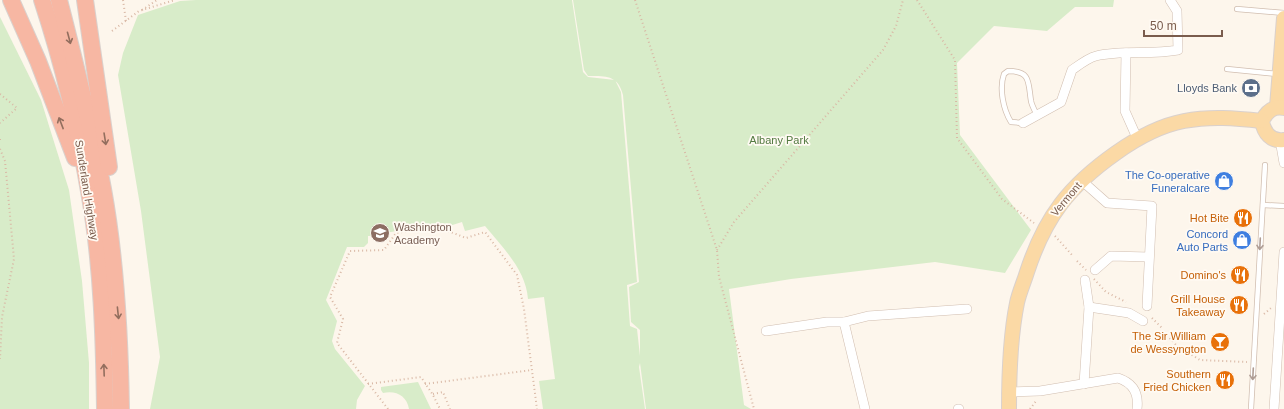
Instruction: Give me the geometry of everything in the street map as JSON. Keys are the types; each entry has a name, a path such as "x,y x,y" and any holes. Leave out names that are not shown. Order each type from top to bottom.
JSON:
{"highway":[{"path":"11,0 38,61 91,198"},
{"name":"Sunderland Highway","path":"42,0 55,39 72,105 91,198 102,316 105,409"},
{"name":"Sunderland Highway","path":"58,0 86,102 100,176 114,274 118,321 121,409"},
{"path":"84,0 114,195 114,274"}],"main road":[{"path":"1282,140 1270,138 1266,134 1262,121 1269,110 1280,107 1279,74 1284,18"},
{"name":"Vermont","path":"1008,409 1017,303 1036,245 1048,222 1070,192 1081,180 1137,138 1157,129 1182,121 1202,118 1223,117 1262,121"}],"street":[{"path":"1023,123 1060,102 1072,70 1095,56 1126,53 1159,54 1178,50 1177,10 1170,0"},
{"path":"1126,53 1125,111 1137,138"},
{"path":"1282,140 1284,163"},
{"path":"1081,180 1108,203 1152,206 1147,306"},
{"path":"1274,409 1281,354 1284,252"},
{"path":"1095,270 1111,256 1149,257"},
{"path":"1084,384 1089,307 1085,280"},
{"path":"1089,307 1128,313 1147,319"},
{"path":"766,331 826,322 844,322 868,316 966,309"},
{"path":"844,322 862,408"},
{"path":"1009,392 1040,391 1118,378 1127,381 1136,392 1137,409"}],"lane":[{"path":"1237,8 1284,13"},
{"path":"1227,69 1279,74"},
{"path":"1023,123 1011,122 1008,117 1002,88 1004,74 1008,71 1022,72 1026,76 1031,103 1037,115"},
{"path":"1251,409 1265,165"},
{"path":"1263,205 1284,206"}],"path":[{"path":"123,0 126,21"},
{"path":"112,31 157,0"},
{"path":"139,11 175,0"},
{"path":"634,0 717,250 719,277 754,409"},
{"path":"717,250 734,222 883,50 896,26 903,0"},
{"path":"917,0 955,60 957,138 1002,200 1034,223"},
{"path":"0,94 17,108 0,123"},
{"path":"0,149 6,161 14,258 2,317 0,359"},
{"path":"388,409 337,343 343,319 330,297 350,251 384,250 396,233 438,227 466,238 485,232 517,275 524,309 537,409"},
{"path":"1053,234 1072,255"},
{"path":"1077,261 1106,292 1126,302"},
{"path":"1147,319 1162,328"},
{"path":"1167,334 1176,345 1200,360 1253,363"},
{"path":"425,384 532,370"},
{"path":"368,384 420,378 433,395 440,409"},
{"path":"433,395 443,392 450,409"}],"green space":[{"name":"Albany Park","path":"572,0 583,72 588,77 614,80 600,76 588,76 584,70 573,0 1114,0 1113,7 1075,7 1047,31 994,26 957,63 960,135 1031,230 1005,273 935,262 791,279 729,289 744,405 751,409 646,409 640,363 639,367 645,409 543,409 539,381 555,379 544,297 528,299 523,278 518,269 506,251 485,226 465,231 462,222 446,227 443,223 385,233 385,236 368,236 368,243 364,247 347,247 326,300 337,321 332,341 335,349 365,386 357,400 356,409 150,409 160,357 141,211 118,75 123,53 138,15 180,1","holes":["616,81 621,88 623,95 639,282 629,287 631,322 640,330 640,356 637,329 630,326 627,285 637,282 621,92"]},
{"path":"0,17 41,100 69,190 82,281 89,363 89,409 0,409"},
{"path":"418,382 431,409 409,409 408,404 403,397 392,392 383,393 381,390 381,387"}],"place":[{"name":"Lloyds Bank","path":"1251,88"},
{"name":"The Co-operative Funeralcare","path":"1224,181"},
{"name":"Hot Bite","path":"1243,218"},
{"name":"Washington Academy","path":"380,233"},
{"name":"Concord Auto Parts","path":"1242,240"},
{"name":"Domino's","path":"1240,275"},
{"name":"Grill House Takeaway","path":"1239,305"},
{"name":"The Sir William de Wessyngton","path":"1220,342"},
{"name":"Southern Fried Chicken","path":"1225,380"}]}
